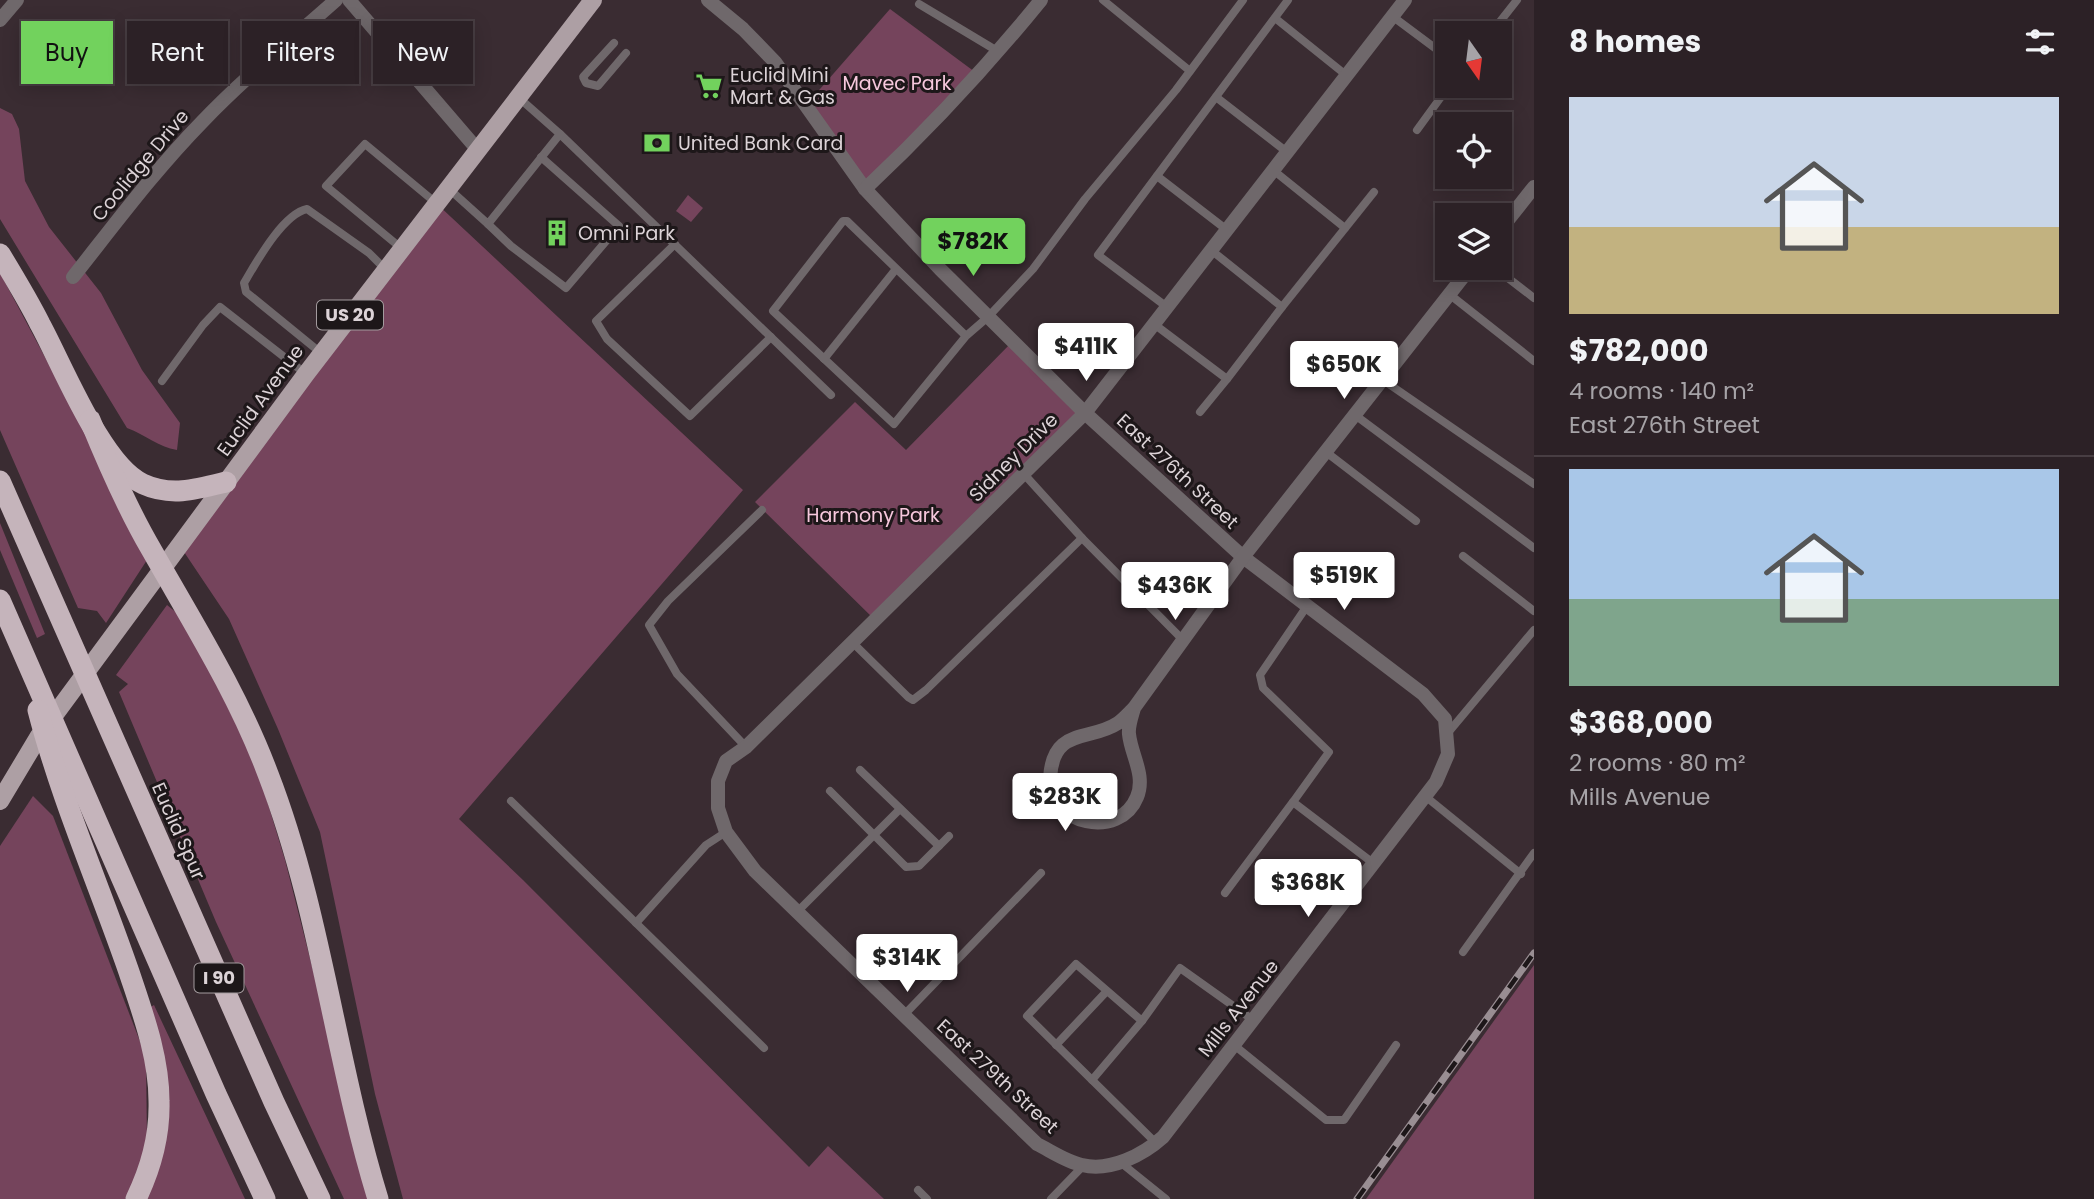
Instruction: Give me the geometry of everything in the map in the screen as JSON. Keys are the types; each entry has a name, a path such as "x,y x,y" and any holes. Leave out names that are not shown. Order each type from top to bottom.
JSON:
{"highway":[{"path":"0,254 39,321 90,420 121,469 142,484 173,492 226,482"},
{"path":"90,420 107,462 163,570 226,680 252,733 279,804 314,929 356,1116 378,1199"},
{"name":"Euclid Spur","path":"0,481 268,1089 320,1199"},
{"name":"I 90","path":"0,600 216,1094 265,1199"},
{"path":"23,651 50,756 139,1002 155,1065 159,1101 157,1136 150,1167 136,1199"}],"main road":[{"name":"Euclid Avenue","path":"0,801 39,736 321,353 593,0"}],"street":[{"path":"0,20 18,0"},
{"name":"Coolidge Drive","path":"73,277 157,172 202,121 336,0"},
{"path":"349,0 477,149"},
{"name":"East 276th Street","path":"708,0 743,29 780,68 865,189 940,270 1085,412 1243,557 1423,694 1445,719 1447,734"},
{"path":"865,189 935,123 999,52 1041,0"},
{"name":"Sidney Drive","path":"746,747 1085,412 1405,0"},
{"path":"1512,216 1532,193"},
{"path":"1134,708 1128,733 1141,780 1137,797 1128,811 1114,820 1096,823 1078,820 1063,810 1050,783 1056,752 1076,737 1118,723 1134,708 1243,557 1461,280"},
{"name":"Mills Avenue","path":"1159,1140 1436,782 1448,754 1447,734"},
{"name":"East 279th Street","path":"746,747 726,761 718,781 718,808 726,832 755,872 1037,1144 1083,1166"},
{"path":"1083,1166 1120,1162 1159,1140"}],"lane":[{"path":"1102,0 1190,71"},
{"path":"966,336 847,221 843,221 773,311 894,424 966,336 988,317 1032,269 1190,71 1243,0"},
{"path":"1167,307 1098,255 1288,0"},
{"path":"1500,21 1517,0"},
{"path":"919,4 999,52"},
{"path":"1392,16 1435,48"},
{"path":"1275,18 1346,75"},
{"path":"614,43 583,77 586,83 598,86 626,53"},
{"path":"518,97 831,394"},
{"path":"1216,97 1287,152"},
{"path":"1417,130 1441,98"},
{"path":"488,224 560,134"},
{"path":"401,248 326,186 365,144 436,203"},
{"path":"448,188 511,246 566,288 619,226 541,158"},
{"path":"1273,170 1345,228"},
{"path":"1157,176 1227,230"},
{"path":"1200,412 1374,192"},
{"path":"321,353 246,292 244,283 280,229 298,211 307,209 369,253 386,269"},
{"path":"675,244 596,321 607,339 690,416 771,337"},
{"path":"1211,250 1282,307"},
{"path":"824,359 896,269"},
{"path":"1511,280 1534,298"},
{"path":"1449,295 1534,361"},
{"path":"162,381 203,325 220,307 306,374"},
{"path":"1154,324 1227,379"},
{"path":"1383,380 1534,484"},
{"path":"1355,415 1534,548"},
{"path":"1326,452 1416,521"},
{"path":"1023,474 1082,538 1184,640"},
{"path":"746,747 677,674 649,625 668,601 762,510"},
{"path":"852,642 914,700 1082,538"},
{"path":"1463,556 1534,611"},
{"path":"1225,893 1329,752 1263,688 1260,675 1307,606"},
{"path":"1447,734 1534,630"},
{"path":"860,770 939,846"},
{"path":"830,791 906,867 919,866 949,836"},
{"path":"1425,796 1521,874"},
{"path":"511,801 764,1048"},
{"path":"1293,802 1374,863"},
{"path":"797,912 900,808"},
{"path":"636,923 706,845 726,832"},
{"path":"1463,953 1534,853"},
{"path":"904,1015 1041,873"},
{"path":"1142,1021 1076,964 1027,1016 1092,1080 1159,1140"},
{"path":"1092,1080 1142,1021 1180,968 1253,1020"},
{"path":"1056,1045 1106,992"},
{"path":"1234,1045 1326,1120 1344,1120 1396,1045"},
{"path":"1120,1162 1167,1199"},
{"path":"1051,1199 1083,1166"},
{"path":"918,1190 927,1199"}],"green space":[{"name":"Mavec Park","path":"890,9 979,75 865,189 806,105"},
{"path":"0,108 12,114 19,129 25,181 49,227 101,293 142,370 180,423 177,450 127,428 0,219"},
{"path":"688,195 703,208 691,222 676,211"},
{"path":"436,203 743,490 459,819 809,1167 828,1146 884,1199 403,1199 375,1094 320,832 229,619 180,546"},
{"path":"0,273 110,479 147,560 106,623 97,611 78,608 0,430"},
{"name":"Harmony Park","path":"1013,341 1085,413 875,620 755,502 855,402 906,450"},
{"path":"0,523 45,634 37,638 0,550"},
{"path":"167,605 177,613 218,686 258,771 285,860 371,1199 344,1199 216,922 119,692 128,684 116,675"},
{"path":"33,796 53,816 146,1057 147,1143 136,1185 125,1199 0,1199 0,846"},
{"path":"1534,965 1534,1199 1366,1199"},
{"path":"154,1005 245,1199 142,1199 154,1175 147,1009"}],"railway":[{"path":"1357,1199 1534,953"}],"place":[{"name":"Euclid Mini Mart & Gas","path":"709,86"},
{"name":"United Bank Card","path":"657,143"},
{"name":"Omni Park","path":"557,233"}]}
